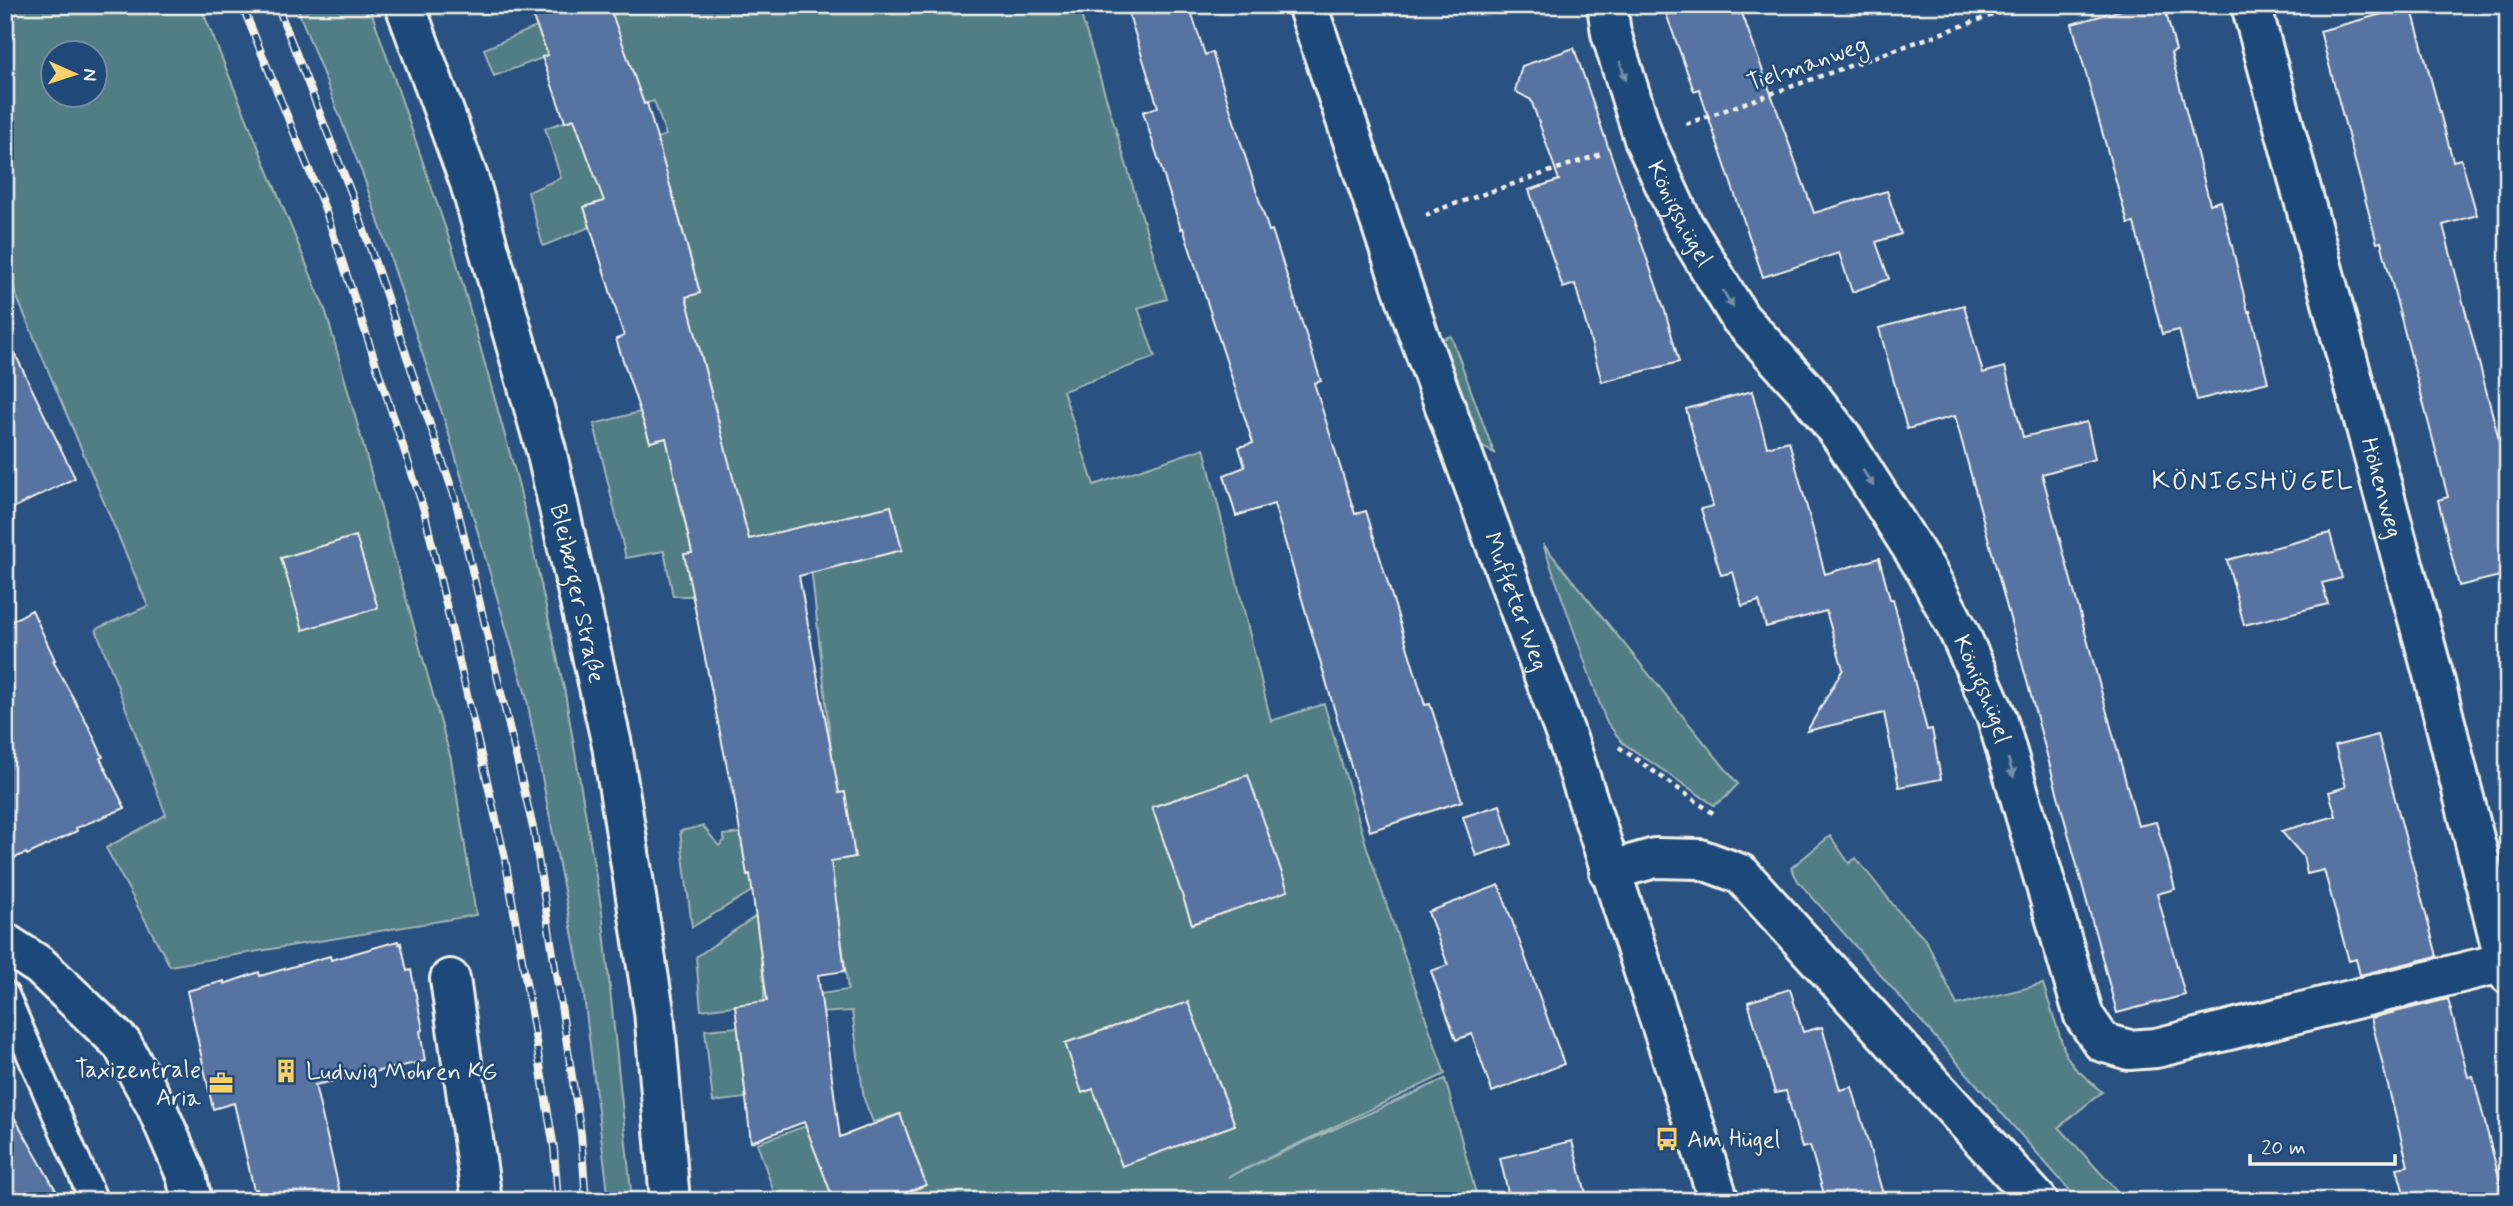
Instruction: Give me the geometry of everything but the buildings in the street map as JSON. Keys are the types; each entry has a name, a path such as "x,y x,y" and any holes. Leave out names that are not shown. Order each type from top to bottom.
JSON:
{"street":[{"name":"Bleiberger Straße","path":"405,5 470,183 547,450 612,745 654,1011 670,1201"},
{"name":"Muffeter Weg","path":"1307,5 1418,332 1572,752 1719,1201"},
{"name":"Königshügel","path":"1606,5 1611,33 1644,139 1683,224 1740,318 1805,389 1841,436 1926,570 1959,632 1997,718 2084,1016 2102,1042 2129,1050 2156,1048 2506,968"},
{"name":"Höhenweg","path":"2251,5 2429,661 2506,968"},
{"path":"1609,871 1655,858 1700,859 1741,874 2038,1201"},
{"path":"5,943 40,966 122,1044 156,1105 186,1175 192,1201"},
{"path":"450,979 482,1201"}],"lane":[{"path":"5,995 94,1201"}],"path":[{"name":"Tielmanweg","path":"1644,139 2021,5"},
{"path":"1437,210 1606,152"},
{"path":"1613,741 1716,814 1741,874"}],"green space":[{"path":"5,5 200,5 326,312 451,759 476,915 170,966 106,848 166,815 96,629 148,606 5,269"},
{"path":"296,5 369,5 454,253 519,486 565,693 602,912 632,1201 609,1201 583,988 526,695 447,428 364,178"},
{"path":"576,5 1078,5 1167,299 1138,308 1155,357 1063,391 1094,485 1204,448 1271,721 1324,704 1368,851 1445,1074 1228,1177 1445,1079 1478,1201 884,1201 926,1185 900,1114 873,1122 864,1099 852,1011 781,1015 779,1000 848,990 837,906 796,885 752,891 692,927 680,831 703,826 719,846 725,840 723,835 740,833 748,875 855,857 799,800 796,784 733,795 729,777 832,757 811,567 696,588 692,596 673,596 664,551 626,558 594,424 640,412 651,442 719,421 697,340 661,304 700,292 669,182 584,207 590,227 543,246 528,192 561,178 545,128 574,119 590,161 666,135 654,101 644,104 617,30 494,76 484,49 577,10"},
{"path":"1451,336 1494,453 1479,445 1442,339"},
{"path":"1543,544 1738,784 1725,798 1714,805 1623,743 1606,721"},
{"path":"1830,836 1849,863 1856,858 1903,917 1926,940 1957,1005 2043,984 2066,1055 2075,1068 2102,1092 2059,1127 2126,1201 2079,1201 1798,881 1791,868"},
{"path":"756,916 764,1002 701,1010 696,957"},
{"path":"738,1027 746,1098 713,1102 705,1030"},
{"path":"806,1126 834,1201 777,1201 757,1143"}],"railway":[{"path":"242,5 325,209 424,510 505,858 554,1148 558,1201"},
{"path":"277,5 352,195 455,498 534,832 581,1134 586,1201"}],"place":[{"name":"Ludwig Mohren KG","path":"286,1071"},
{"name":"Taxizentrale Aria","path":"221,1083"},
{"name":"Am Hügel","path":"1667,1139"}],"district":[{"name":"KÖNIGSHÜGEL","path":"2253,480"}]}
